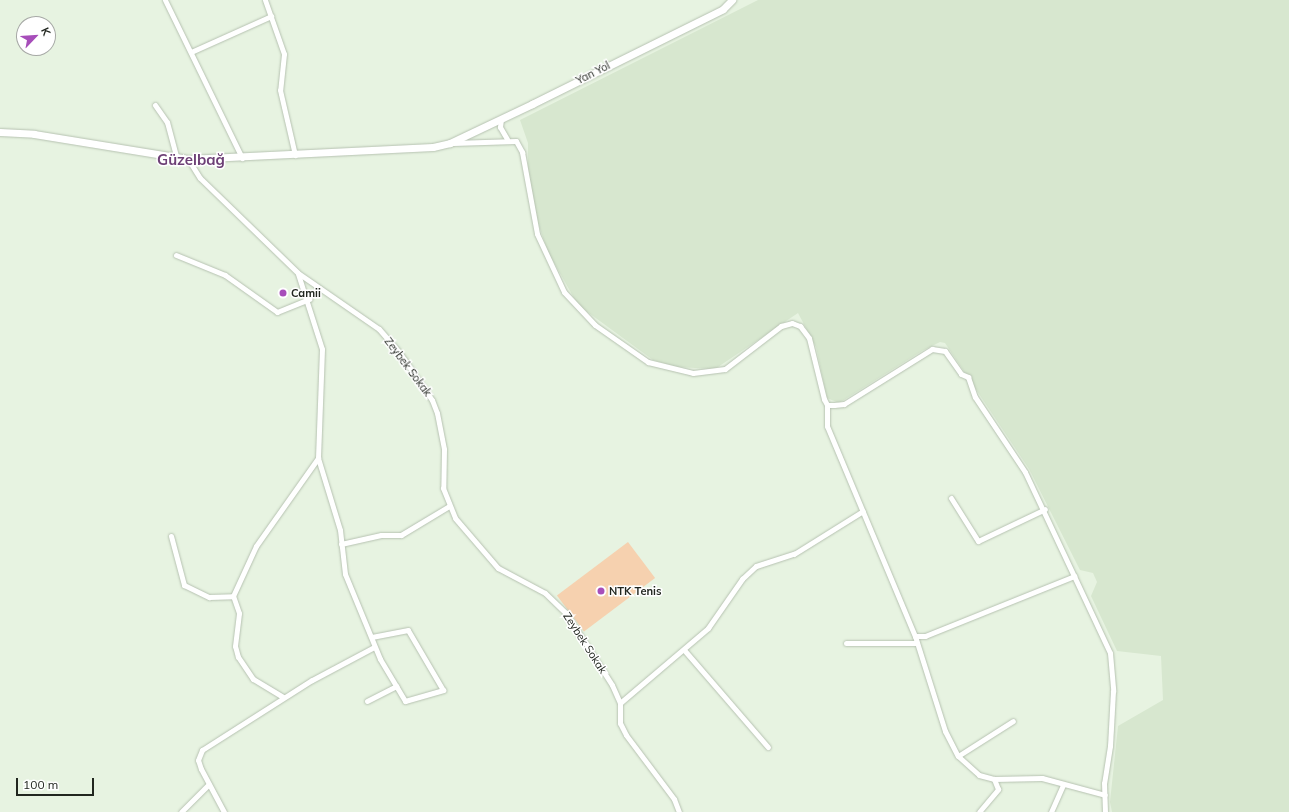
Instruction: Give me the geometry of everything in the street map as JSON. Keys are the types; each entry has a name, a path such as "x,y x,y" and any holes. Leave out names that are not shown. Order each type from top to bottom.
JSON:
{"street":[{"path":"165,0 242,159"},
{"path":"265,0 284,54 280,90 296,156"},
{"name":"Yan Yol","path":"450,143 501,119 731,3 740,0"},
{"path":"191,52 271,16"},
{"path":"156,105 167,122 176,156"},
{"path":"501,119 500,127 507,139"},
{"path":"0,132 176,156 188,159 242,159 507,139 516,141 522,152 524,177 545,254 564,292 595,325 648,362 694,373 725,369 782,326 792,323 800,326 815,354 827,405 827,426 915,636 945,731 958,756 979,775 994,779 1042,778 1063,785 1105,795"},
{"name":"Zeybek Sokak","path":"188,159 200,178 298,273 379,329 427,391 441,431 443,488 449,506 498,568 545,593 560,605 612,685 620,703 620,723 674,799 679,812"},
{"path":"176,255 225,275 277,312 309,299"},
{"path":"298,273 309,299 324,370 318,458 340,530 345,574 372,637 374,647 405,701 443,690 408,630 372,637"},
{"path":"827,405 844,404 932,349 945,351 961,374 968,377 975,397 1045,509 1110,653 1113,691 1105,812"},
{"path":"283,697 253,679 238,657 235,646 239,613 233,596 256,546 318,458"},
{"path":"951,498 978,541 1045,509"},
{"path":"341,544 381,535 401,535 449,506"},
{"path":"620,703 685,651 708,628 742,579 756,566 794,554 863,511"},
{"path":"171,536 184,585 209,597 233,596"},
{"path":"915,636 925,636 1074,576"},
{"path":"846,643 916,642"},
{"path":"224,812 208,785 198,760 202,750 283,697 374,647"},
{"path":"685,651 768,747"},
{"path":"367,701 396,686"},
{"path":"958,756 1013,721"},
{"path":"979,812 998,789 994,779"},
{"path":"181,812 208,785"},
{"path":"1051,812 1063,785"}],"shaded area":[{"path":"758,0 1289,0 1289,812 1112,812 1110,802 1118,726 1163,700 1161,656 1117,651 1091,596 1097,582 1093,573 1080,570 1029,469 945,343 940,342 922,351 839,403 827,398 816,347 798,313 715,369 677,367 653,360 578,305 548,252 538,223 528,173 528,143 520,120"},
{"name":"NTK Tenis","path":"628,542 655,578 584,632 557,596"}],"place":[{"name":"Camii","path":"283,293"},
{"name":"NTK Tenis","path":"601,591"}],"district":[{"name":"Güzelbağ","path":"191,160"}]}
